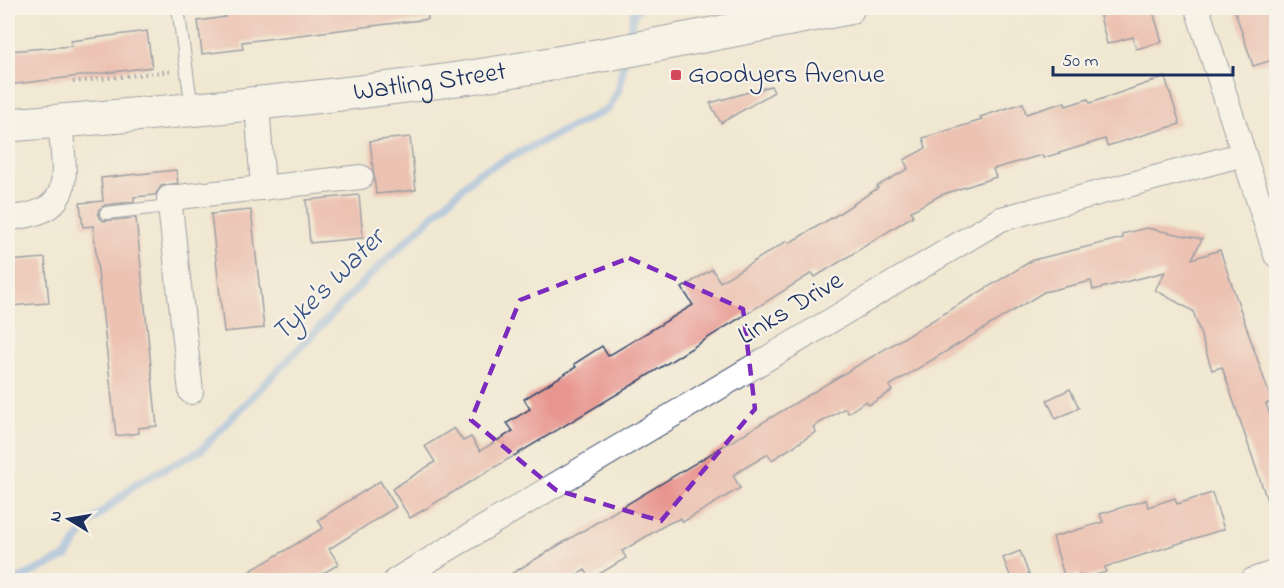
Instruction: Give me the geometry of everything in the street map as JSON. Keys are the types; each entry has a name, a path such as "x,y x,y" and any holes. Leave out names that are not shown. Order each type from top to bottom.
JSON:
{"main road":[{"name":"Watling Street","path":"8,125 257,104 451,80 591,57 848,8"}],"street":[{"path":"1197,8 1276,255"},
{"path":"257,104 263,188"},
{"path":"8,218 33,216 44,211 59,195 64,169 60,121"},
{"name":"Links Drive","path":"396,580 1001,219 1244,154"},
{"path":"191,392 169,198 361,177"},
{"path":"1253,580 1276,572"}],"lane":[{"path":"178,8 192,110"},
{"path":"106,213 170,206"}],"path":[{"path":"73,82 186,69"}],"highlighted area":[{"path":"629,258 743,309 755,409 661,521 556,490 471,420 520,300"}],"building":[{"path":"251,8 428,8 428,19 242,42 243,49 202,54 198,21 225,17 225,11"},
{"path":"1098,8 1152,8 1162,42 1136,49 1133,37 1107,44"},
{"path":"1234,8 1274,8 1276,59 1253,66"},
{"path":"147,31 152,67 8,85 8,51 72,46 71,41"},
{"path":"1165,77 1180,124 1107,146 1105,139 1043,158 1042,155 993,169 996,177 941,195 911,211 913,216 833,266 815,277 812,273 634,384 410,518 392,489 435,462 425,446 454,428 463,441 471,437 480,451 513,431 507,423 530,409 524,399 576,367 574,364 602,346 608,356 693,305 682,288 712,269 720,282 787,241 789,243 835,216 878,188 877,186 908,169 904,160 926,148 923,138 982,120 980,117 1023,103 1026,114 1065,102 1066,106 1088,99 1090,103"},
{"path":"771,86 774,92 721,123 710,103"},
{"path":"410,137 416,190 376,194 370,141"},
{"path":"176,170 178,183 161,186 155,195 134,197 134,202 105,205 98,210 99,217 103,221 136,218 157,426 138,428 139,433 116,436 93,226 83,227 80,203 103,201 101,178"},
{"path":"359,195 363,238 310,243 306,200"},
{"path":"251,210 264,328 224,332 211,214"},
{"path":"1146,228 1202,239 1192,259 1220,250 1272,402 1266,404 1274,426 1270,428 1276,449 1276,517 1273,518 1222,367 1212,370 1193,311 1155,290 1165,272 1093,290 1091,281 1044,292 889,386 892,391 869,405 866,401 848,413 845,408 813,427 816,432 772,460 768,454 733,475 740,488 683,522 681,518 667,524 622,551 626,558 591,579 585,570 569,580 501,580 1033,260 1123,238 1122,234"},
{"path":"45,258 49,303 8,306 8,261"},
{"path":"1070,389 1079,408 1056,419 1047,400"},
{"path":"380,481 396,507 329,549 339,564 312,580 235,580 323,528 318,520"},
{"path":"1212,493 1224,529 1105,567 1106,572 1081,579 1080,574 1065,579 1053,537 1103,522 1100,514 1146,500 1148,507 1175,498 1177,504"},
{"path":"1020,551 1031,580 1012,580 1003,558"}],"waterway":[{"name":"Tyke's Water","path":"628,42 634,13 639,8"},
{"name":"Tyke's Water","path":"16,580 67,556 86,526 137,483 201,450 363,282 478,173 608,109 619,89 624,60"}],"place":[{"name":"Goodyers Avenue","path":"676,75"}]}
